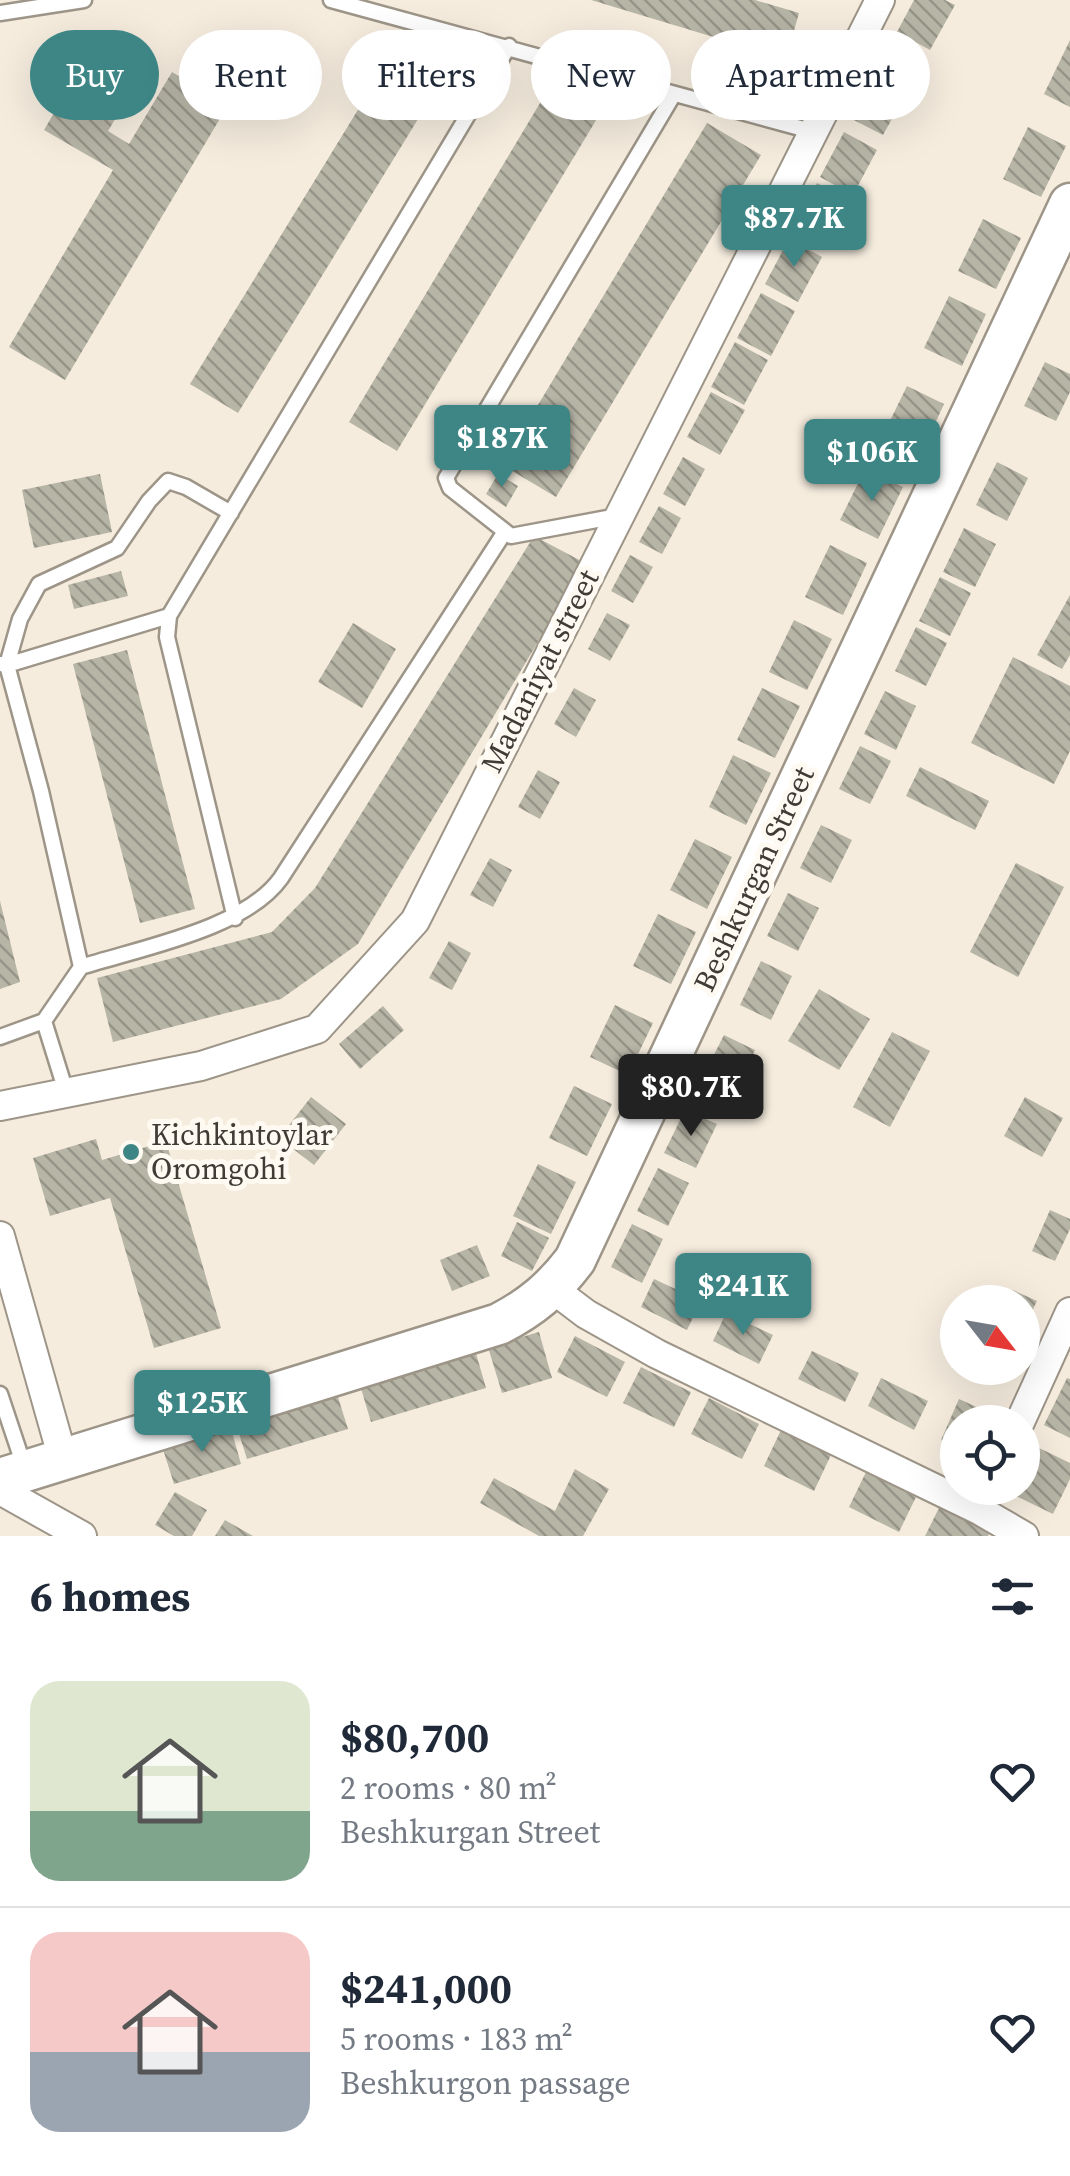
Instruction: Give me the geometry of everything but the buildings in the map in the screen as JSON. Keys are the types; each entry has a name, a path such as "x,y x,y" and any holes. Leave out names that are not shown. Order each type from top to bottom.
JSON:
{"main road":[{"name":"Beshkurgan Street","path":"22,1474 499,1324 528,1309 553,1289 575,1260 1070,204"}],"street":[{"name":"Madaniyat street","path":"0,1106 200,1066 317,1028 415,921 880,0"},
{"path":"0,1236 22,1474 82,1536"},
{"path":"553,1289 586,1314 657,1354 940,1479"},
{"path":"1028,1405 1070,1312"},
{"path":"990,1505 1024,1536"}],"lane":[{"path":"0,13 84,0"},
{"path":"331,0 446,30"},
{"path":"511,47 811,132"},
{"path":"618,516 511,536 450,488 446,478 674,94"},
{"path":"235,918 168,637 169,616 464,120"},
{"path":"80,967 41,791 4,664 20,619 39,584 117,548 168,481 231,513"},
{"path":"0,1037 44,1021 80,967 235,918 264,899 282,878 504,533"},
{"path":"4,664 169,616"},
{"path":"44,1021 67,1095"},
{"path":"0,1394 22,1474"}],"place":[{"name":"Kichkintoylar Oromgohi","path":"131,1152"}]}
